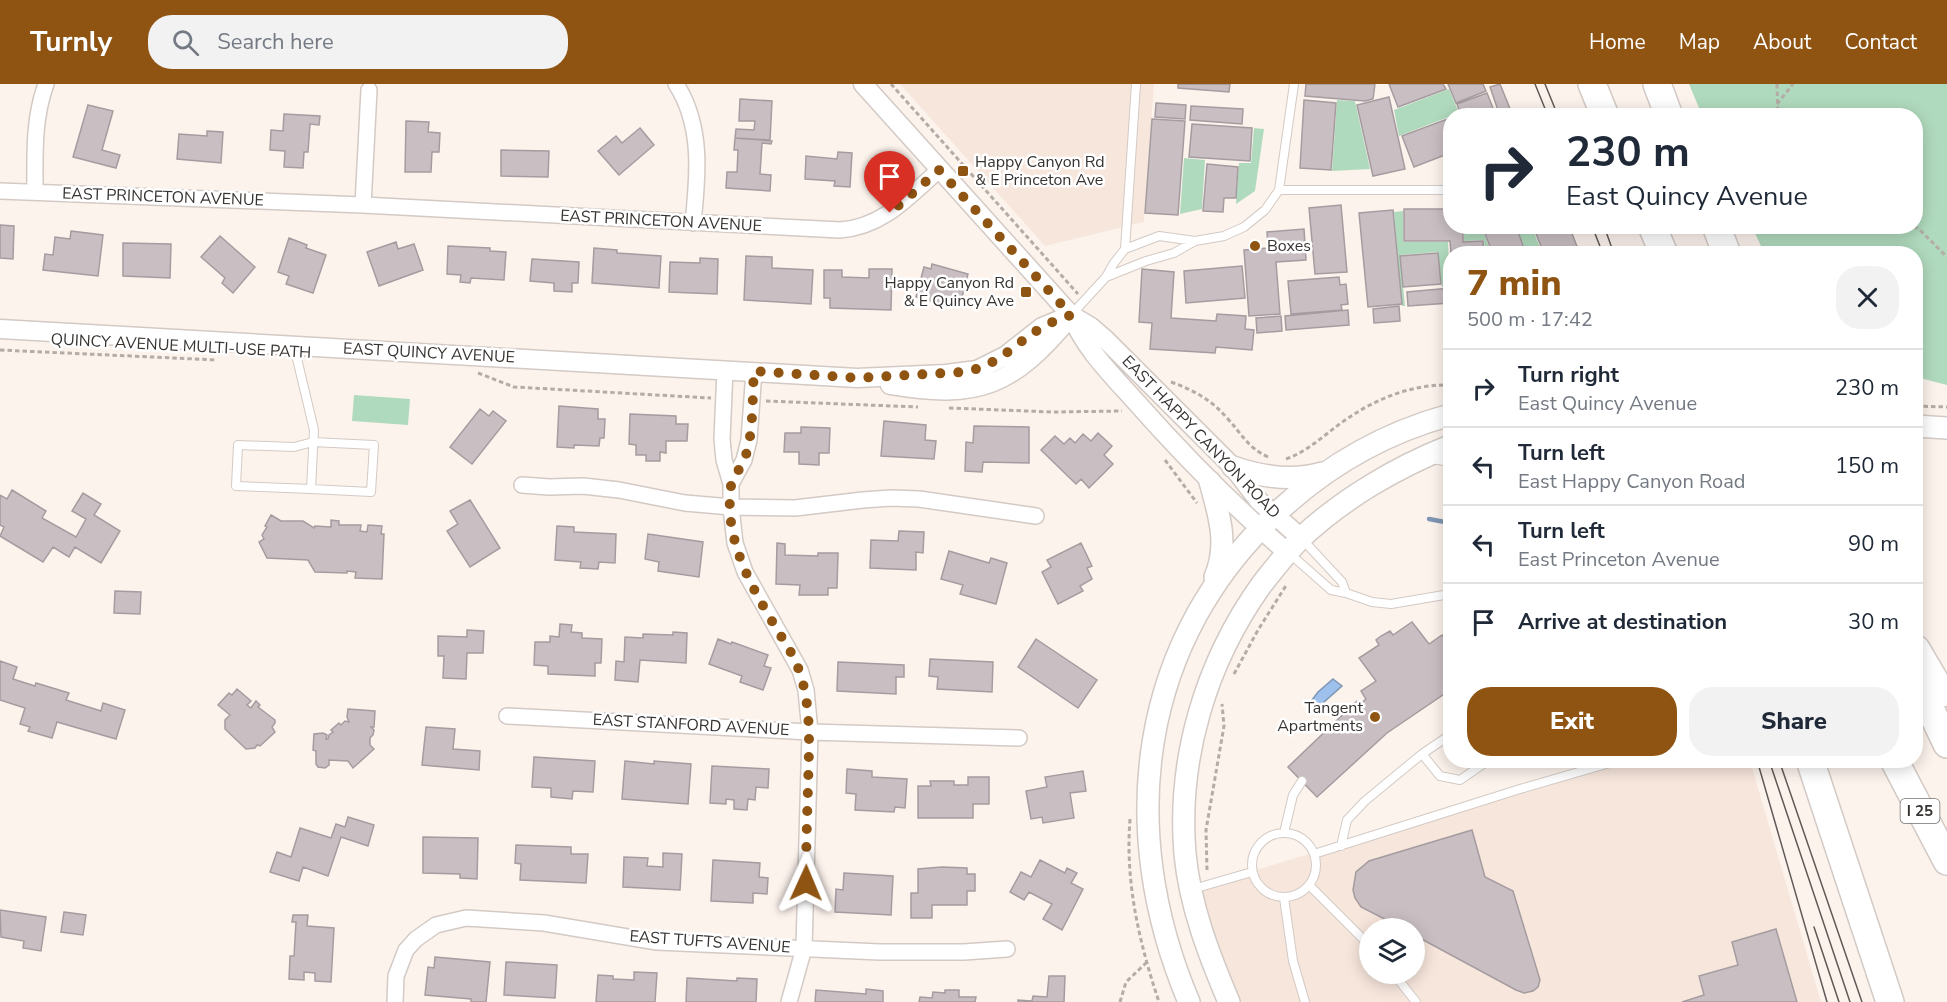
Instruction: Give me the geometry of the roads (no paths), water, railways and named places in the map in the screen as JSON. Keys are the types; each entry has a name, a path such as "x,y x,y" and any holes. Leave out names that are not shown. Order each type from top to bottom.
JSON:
{"highway":[{"path":"1591,84 1598,108"},
{"path":"1591,84 1602,108"},
{"path":"1657,84 1666,108"},
{"path":"1923,661 1947,702"},
{"path":"1923,694 1947,744"},
{"path":"1813,768 1890,1002"},
{"name":"I 25","path":"1898,768 1947,861"}],"main road":[{"path":"1211,588 1242,546 1303,489 1383,439 1421,423 1443,417"},
{"path":"1923,426 1947,428"},
{"path":"1229,1002 1213,964 1184,823 1186,780 1200,710 1220,655 1255,595 1294,545 1330,514 1360,494 1443,449"},
{"path":"1233,467 1260,476 1275,478 1301,477 1331,470"},
{"path":"1189,1002 1177,975 1161,925 1155,892 1150,857 1149,774 1155,732 1170,676 1180,648 1220,566 1222,541 1219,515 1210,482"}],"street":[{"path":"35,192 37,117 46,84"},
{"path":"676,84 691,116 697,149 698,176 693,223"},
{"name":"EAST HAPPY CANYON ROAD","path":"862,84 1071,315 1083,340 1097,358 1210,482 1267,521 1294,545"},
{"path":"363,205 369,90"},
{"name":"EAST PRINCETON AVENUE","path":"0,191 363,205 851,229 871,224 890,213 939,170"},
{"name":"EAST HAPPY CANYON ROAD","path":"1071,315 1091,327 1106,340 1233,467 1258,501 1267,521"},
{"name":"EAST QUINCY AVENUE","path":"0,329 857,378 946,374 977,370 1005,356 1042,327 1071,315"},
{"path":"725,370 722,439 724,460 731,484 730,507 735,543 746,572 800,670 806,690 810,732 804,948 789,1002"},
{"path":"731,484 747,450 754,371"},
{"path":"522,485 583,486 619,490 685,503 730,507 795,508 891,498 919,499 1036,516"},
{"name":"EAST STANFORD AVENUE","path":"507,716 810,732 1019,738"},
{"name":"EAST TUFTS AVENUE","path":"395,1002 396,976 406,950 428,929 453,919 544,923 657,942 880,952 1007,949"}],"lane":[{"path":"1125,249 1136,84"},
{"path":"1071,315 1106,278 1125,249 1159,236 1195,241 1224,236 1244,227 1265,210 1279,190 1294,84"},
{"path":"1279,190 1443,190"},
{"path":"1106,278 1146,261 1174,253 1195,241"},
{"path":"294,346 314,430 311,489"},
{"path":"313,442 374,445 371,492 236,486 238,445 294,447 313,442"},
{"path":"1425,457 1443,461"},
{"path":"1294,545 1342,582 1346,593"},
{"path":"1294,545 1331,590 1372,602 1390,604 1443,595"},
{"path":"1341,846 1347,820 1365,801 1443,740"},
{"path":"1422,754 1440,776 1460,780 1478,768"},
{"path":"1314,854 1593,768"},
{"path":"1284,833 1293,795 1302,781"},
{"path":"1284,833 1297,836 1306,842 1314,854 1316,869 1310,885 1284,898 1265,891 1252,872 1253,854 1267,837 1284,833"},
{"path":"1198,887 1252,872"},
{"path":"1310,885 1359,935"},
{"path":"1284,898 1293,961 1305,1002"},
{"path":"1402,984 1416,1002"}],"water":[{"path":"1333,679 1342,686 1315,710 1309,704 1318,692"}],"waterway":[{"path":"1429,519 1443,522"}],"tram line":[{"path":"1535,84 1545,108"},
{"path":"1545,84 1555,108"},
{"path":"1595,234 1600,246"},
{"path":"1607,234 1611,246"},
{"path":"1759,768 1827,1002"},
{"path":"1772,768 1850,1002"},
{"path":"1782,768 1862,1002"},
{"path":"1814,927 1839,1002"}],"place":[{"name":"Happy Canyon Rd & E Princeton Ave","path":"963,171"},
{"name":"Boxes","path":"1255,246"},
{"name":"Happy Canyon Rd & E Quincy Ave","path":"1026,292"},
{"name":"Tangent Apartments","path":"1375,717"}]}
